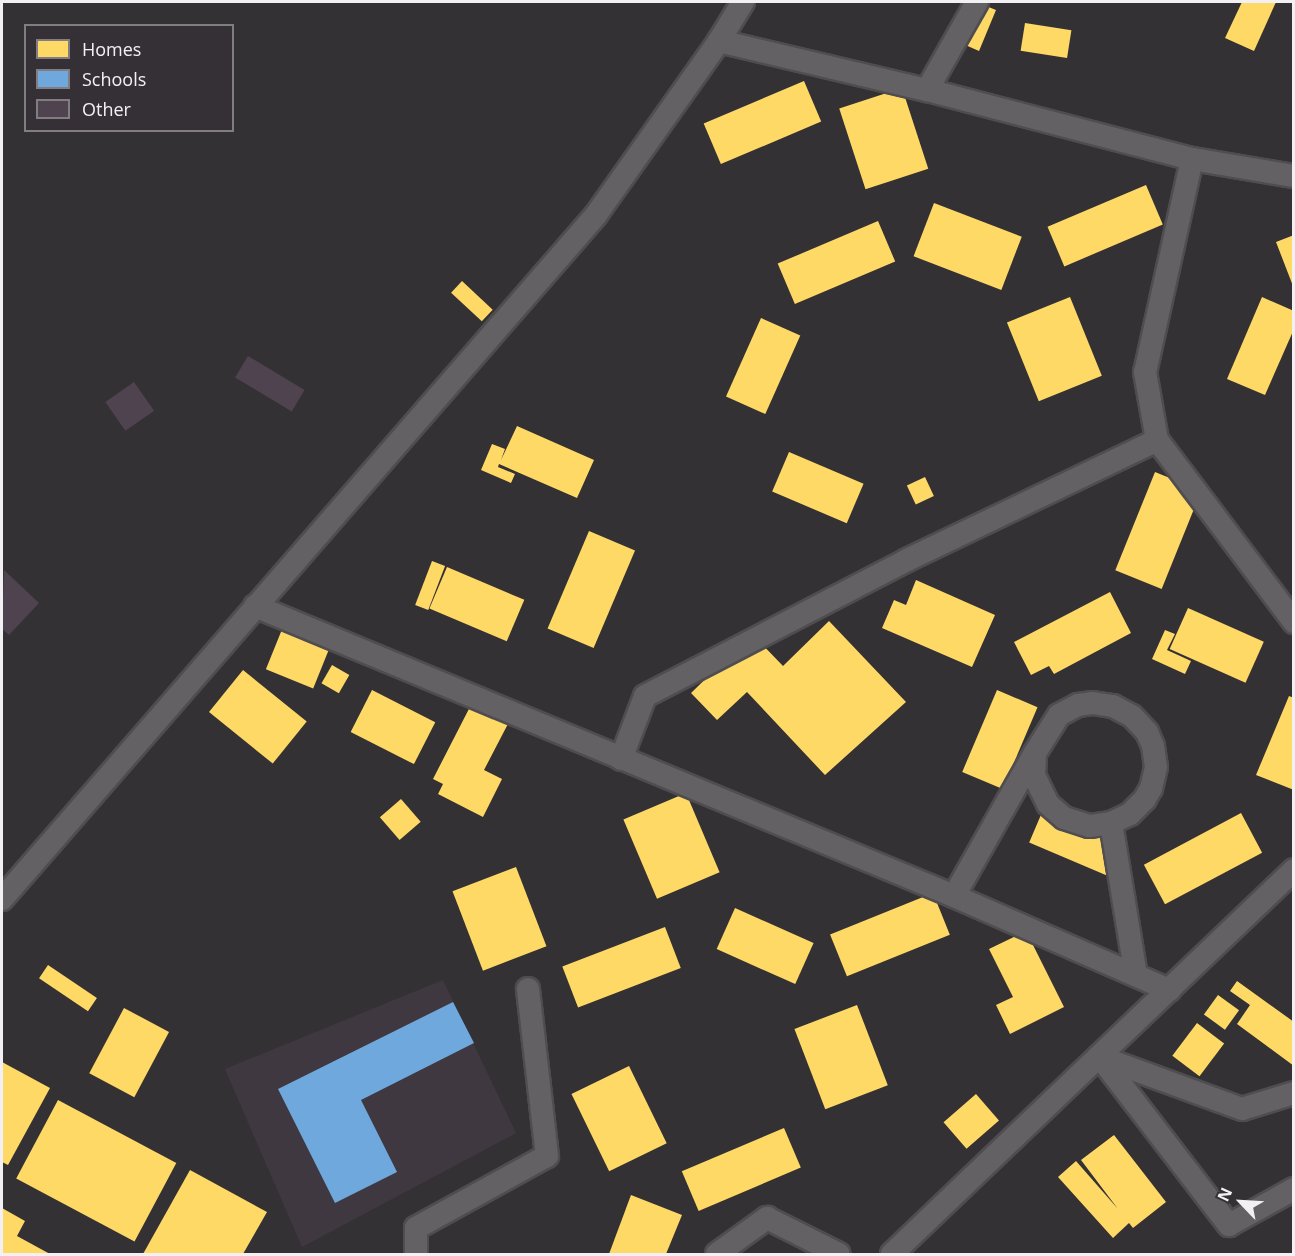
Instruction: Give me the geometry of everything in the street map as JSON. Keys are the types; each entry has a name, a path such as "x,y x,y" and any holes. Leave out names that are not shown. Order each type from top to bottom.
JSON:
{"street":[{"path":"2,899 596,215 719,41 743,2"},
{"path":"927,90 977,2"},
{"path":"719,41 927,90 1192,159 1293,176"},
{"path":"1192,159 1145,372 1157,440 1293,622"},
{"path":"621,759 645,696 907,560 1157,440"},
{"path":"255,606 954,896 1169,990"},
{"path":"954,896 1035,753 1059,715 1078,705 1093,703 1113,706 1132,716 1147,732 1153,746 1156,767 1151,788 1145,799 1130,814 1111,823 1089,826 1064,818 1048,804 1034,775 1035,753"},
{"path":"1111,823 1137,975"},
{"path":"892,1254 1293,870"},
{"path":"416,1254 416,1228 547,1156 528,989"},
{"path":"1100,1057 1242,1109 1293,1093"},
{"path":"1100,1057 1229,1225 1293,1189"},
{"path":"717,1254 767,1218 838,1254"}],"shaded area":[{"path":"443,980 516,1133 302,1247 225,1069"}],"building: Homes":[{"path":"976,2 996,10 979,51 954,40"},
{"path":"1242,2 1276,2 1254,51 1225,38"},
{"path":"1025,23 1071,30 1067,58 1021,51"},
{"path":"804,81 821,122 721,164 704,124"},
{"path":"902,88 928,169 865,189 839,108"},
{"path":"1146,185 1163,225 1064,266 1048,227"},
{"path":"934,203 1022,237 1001,290 914,256"},
{"path":"878,221 895,262 795,304 778,264"},
{"path":"1294,235 1294,286 1293,286 1276,242"},
{"path":"462,281 493,310 482,321 451,293"},
{"path":"1070,297 1102,376 1039,401 1007,322"},
{"path":"1262,297 1294,311 1294,329 1265,395 1227,379"},
{"path":"761,318 800,335 765,414 726,397"},
{"path":"517,426 594,460 577,498 499,464 498,467 515,474 511,483 481,470 492,444 505,449 501,460"},
{"path":"789,452 864,484 847,523 772,492"},
{"path":"1155,472 1201,491 1162,589 1115,570"},
{"path":"925,477 934,496 916,504 907,485"},
{"path":"589,531 635,551 594,648 548,629"},
{"path":"432,561 445,566 428,610 415,605"},
{"path":"447,567 524,600 507,641 429,608"},
{"path":"916,580 995,615 972,667 882,628 894,600 906,605"},
{"path":"1110,592 1131,633 1054,674 1049,666 1031,675 1014,642"},
{"path":"1188,608 1264,642 1246,683 1170,649"},
{"path":"829,621 906,702 825,775 747,692 717,720 691,693 752,634 783,666"},
{"path":"285,622 332,641 313,688 266,669"},
{"path":"1165,630 1175,634 1167,650 1191,661 1185,674 1152,659"},
{"path":"332,665 349,675 339,693 322,683"},
{"path":"243,670 307,722 273,764 209,712"},
{"path":"372,690 435,722 414,764 351,732"},
{"path":"997,690 1038,707 1003,789 962,772"},
{"path":"1289,696 1294,698 1294,790 1256,775"},
{"path":"473,701 510,720 484,770 502,779 483,817 438,794 443,784 433,779"},
{"path":"686,793 720,872 657,899 623,820"},
{"path":"401,799 421,822 400,840 380,817"},
{"path":"1046,803 1124,836 1107,876 1029,843"},
{"path":"1241,813 1262,853 1165,904 1144,865"},
{"path":"516,867 546,946 483,971 453,891"},
{"path":"933,893 950,935 847,976 830,935"},
{"path":"735,908 814,943 795,984 717,949"},
{"path":"665,927 681,968 578,1007 562,966"},
{"path":"1026,931 1064,1007 1010,1034 996,1005 1013,997 989,949"},
{"path":"48,965 97,998 88,1011 39,978"},
{"path":"1237,981 1294,1022 1294,1066 1237,1024 1250,1005 1230,991"},
{"path":"1218,995 1239,1010 1225,1030 1204,1014"},
{"path":"857,1005 888,1085 825,1109 794,1029"},
{"path":"124,1008 169,1032 134,1097 89,1073"},
{"path":"1197,1023 1224,1043 1199,1076 1172,1056"},
{"path":"2,1062 50,1088 8,1165 2,1162"},
{"path":"629,1066 667,1143 609,1171 571,1094"},
{"path":"976,1094 999,1120 967,1149 944,1122"},
{"path":"58,1100 176,1163 135,1241 16,1179"},
{"path":"784,1128 801,1168 699,1211 682,1171"},
{"path":"1114,1135 1166,1202 1133,1228 1129,1223 1113,1238 1058,1177 1076,1161 1118,1209 1081,1160"},
{"path":"190,1170 267,1212 243,1254 143,1254"},
{"path":"631,1195 682,1215 666,1254 609,1254"},
{"path":"2,1208 25,1221 17,1236 50,1254 2,1254"}],"building: Schools":[{"path":"453,1002 474,1043 361,1100 397,1172 335,1203 278,1089"}],"building: Other":[{"path":"248,356 305,390 292,411 235,377"},
{"path":"134,382 154,411 125,431 105,402"},
{"path":"4,570 39,603 9,635 2,629"}]}
